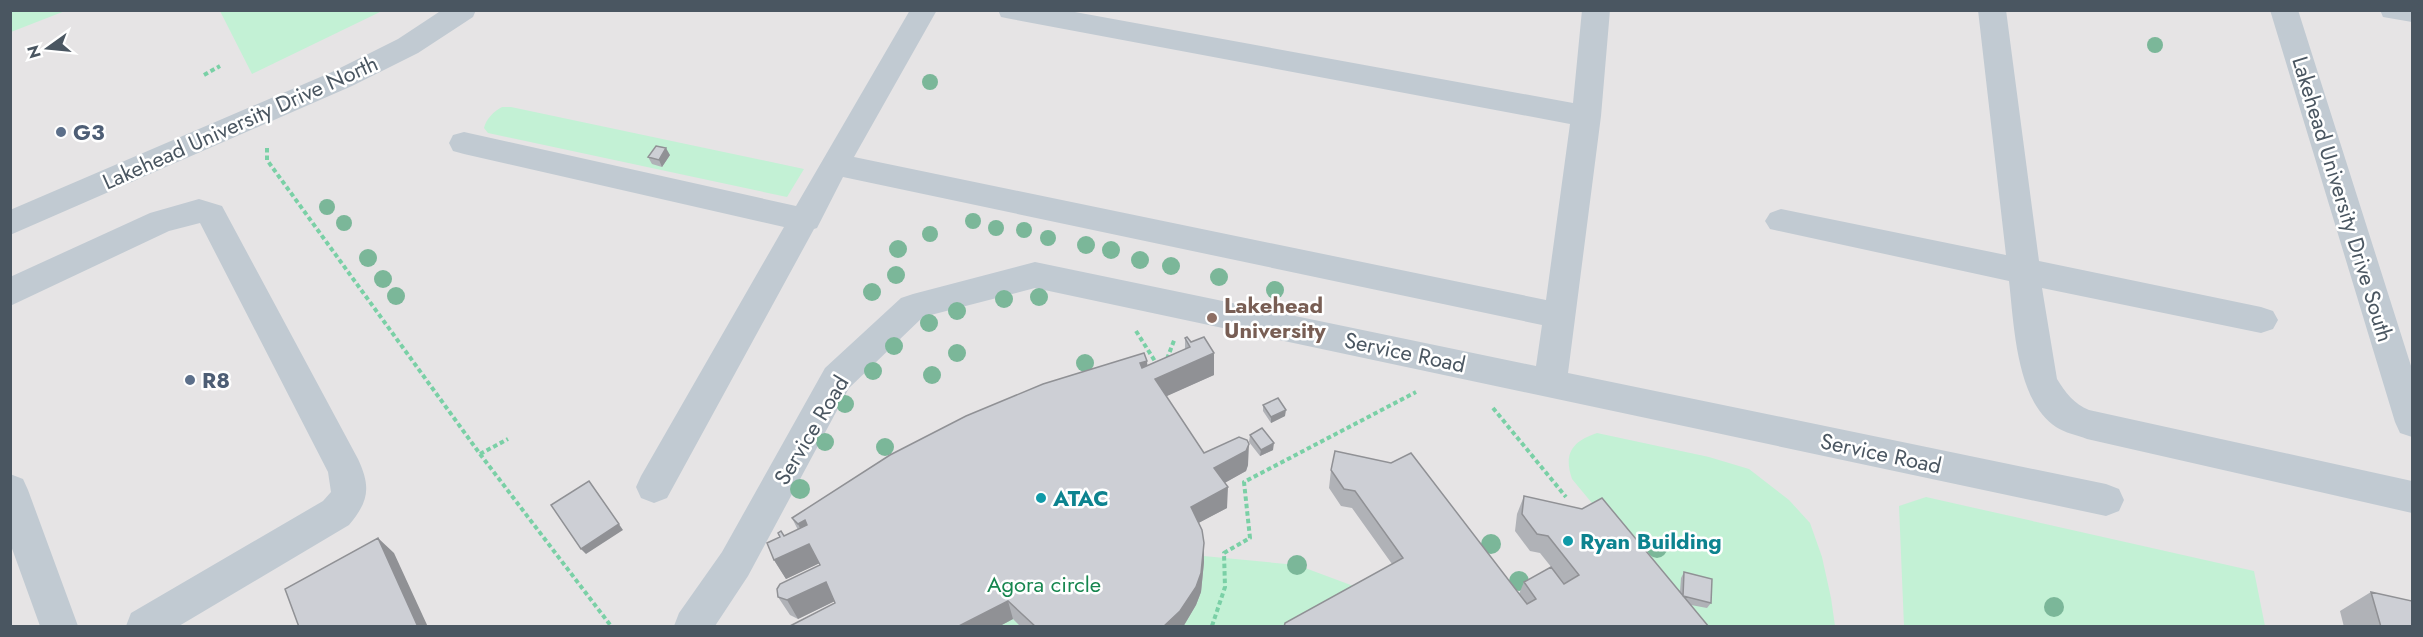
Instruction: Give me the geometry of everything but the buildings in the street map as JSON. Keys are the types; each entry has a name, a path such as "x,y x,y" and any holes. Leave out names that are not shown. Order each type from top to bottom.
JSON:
{"lane":[{"name":"Lakehead University Drive North","path":"10,223 342,79 408,46 463,10"},
{"path":"654,487 806,220 834,164 924,10"},
{"path":"1011,10 1586,116"},
{"path":"1550,382 1586,116 1596,10"},
{"path":"1992,10 2040,381 2052,402 2069,417 2087,424 2412,496"},
{"name":"Lakehead University Drive South","path":"2284,10 2412,422"},
{"path":"2393,10 2412,13"},
{"path":"464,143 806,220"},
{"path":"834,164 1560,316"},
{"path":"10,293 160,221 199,211 211,214 345,470 351,487 348,499 336,513 145,627"},
{"path":"1781,222 2261,320"},
{"name":"Service Road","path":"693,627 735,564 837,378 913,307 1035,275 2106,500"},
{"path":"10,490 21,546 59,627"}],"path":[{"path":"204,75 220,66"},
{"path":"267,148 267,160 480,454 612,627"},
{"path":"1212,627 1225,587 1224,553 1250,538 1244,482 1418,392"},
{"path":"1486,400 1566,497"},
{"path":"480,454 508,439"}],"shaded area":[{"name":"Lakehead University","path":"11,11 2412,11 2412,626 11,626"}],"green space":[{"path":"11,10 65,10 65,11 11,32"},
{"path":"220,11 382,11 252,74"},
{"path":"502,107 511,107 804,169 787,197 488,133 484,128 487,121"},
{"path":"1597,433 1709,457 1749,469 1789,500 1810,523 1822,557 1835,626 1694,626 1572,479 1569,462 1572,449 1582,440"},
{"path":"1926,497 2254,571 2265,626 1904,626 1899,506"},
{"name":"Agora circle","path":"1035,540 1297,565 1461,626 887,626"}],"place":[{"name":"G3","path":"61,132"},
{"name":"Lakehead University","path":"1212,318"},
{"name":"R8","path":"190,380"},
{"name":"ATAC","path":"1041,498"},
{"name":"Ryan Building","path":"1568,541"}]}
